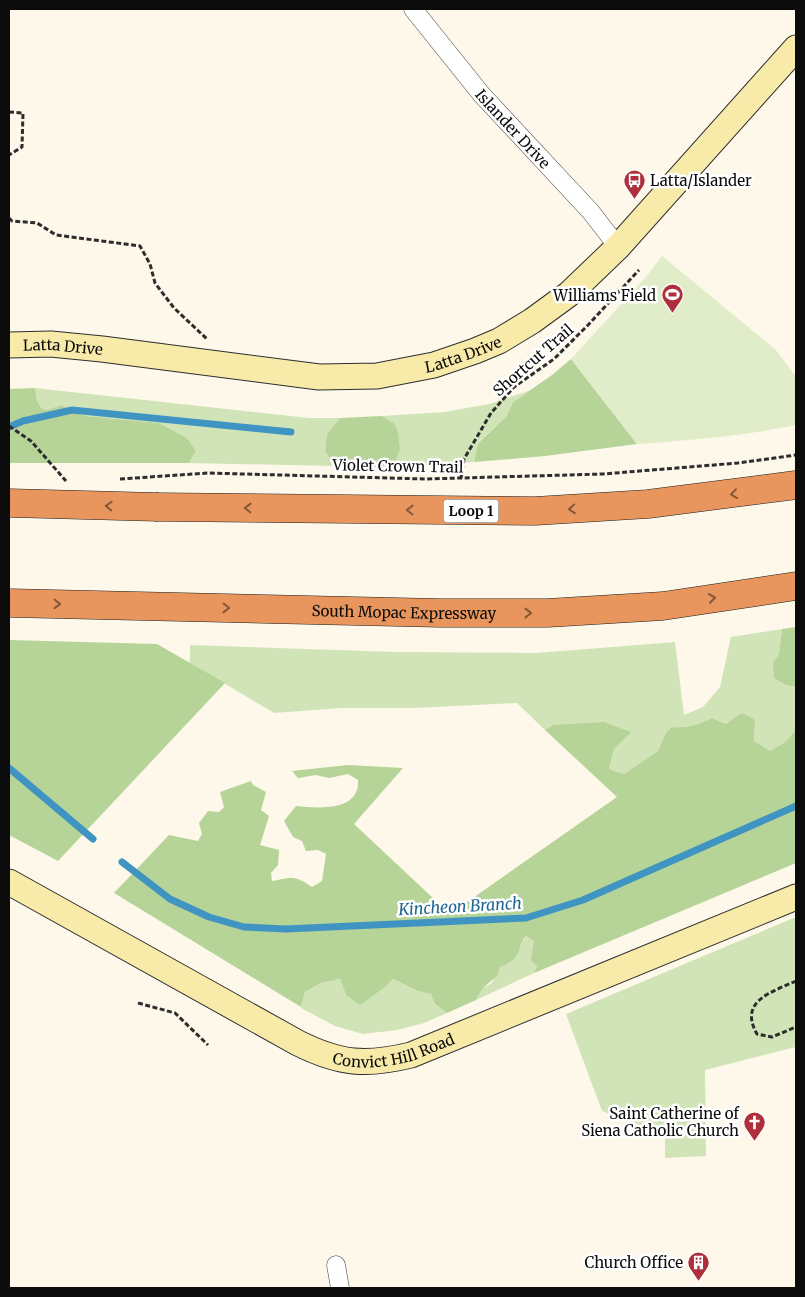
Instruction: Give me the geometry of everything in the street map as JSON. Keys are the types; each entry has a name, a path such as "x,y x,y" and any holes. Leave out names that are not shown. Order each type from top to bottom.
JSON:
{"highway":[{"name":"Loop 1","path":"9,503 158,507 535,511 648,504 789,486"},
{"name":"South Mopac Expressway","path":"9,603 441,613 547,613 663,606 796,586"}],"street":[{"name":"Islander Drive","path":"413,9 482,95 591,212 618,247"},
{"name":"Latta Drive","path":"9,345 51,344 102,348 319,377 377,376 434,364 475,351 499,341 532,321 569,294 618,247 796,48"},
{"name":"Convict Hill Road","path":"9,882 320,1054 338,1059 372,1062 411,1055 796,898"},
{"path":"336,1265 340,1288"}],"path":[{"path":"9,112 23,113 22,147 9,155"},
{"path":"9,218 12,221 37,223 56,235 140,246 150,264 155,283 174,308 209,341"},
{"name":"Shortcut Trail","path":"461,478 464,459 491,413 514,387 554,360 638,270"},
{"path":"9,426 30,441 68,483 59,488"},
{"name":"Violet Crown Trail","path":"115,480 208,473 425,479 603,474 738,463 796,454"},
{"path":"796,981 766,995 755,1003 751,1015 752,1026 757,1034 772,1037 796,1027"},
{"path":"138,1003 175,1013 208,1045"}],"green space":[{"name":"Williams Field","path":"662,256 776,350 796,377 796,425 737,435 637,444 571,359 646,277"},
{"path":"571,359 637,444 545,456 474,462 478,443 506,417 513,402 552,375"},
{"path":"35,388 309,418 340,418 327,434 325,451 334,466 189,463 196,451 187,438 159,423 86,416 61,405 47,410 41,408 37,401"},
{"path":"35,388 37,401 41,408 47,410 61,405 86,416 159,423 187,438 196,451 189,463 9,463 9,389"},
{"path":"528,391 513,402 506,417 478,442 474,462 373,467 381,465 394,423 382,416 445,412 489,404"},
{"path":"382,416 394,423 398,432 400,450 394,463 373,467 334,466 325,451 327,434 340,418"},
{"path":"796,627 796,687 786,685 774,678 773,663 779,654 782,629"},
{"path":"782,629 779,654 773,663 786,685 796,687 796,730 785,742 770,751 754,741 755,721 726,724 712,718 693,726 672,727 666,734 658,751 624,774 609,769 614,749 553,725 545,730 517,703 414,708 341,708 274,713 190,663 190,645 396,652 537,653 675,642 684,715 703,707 720,687 731,637"},
{"path":"9,640 157,644 225,683 58,861 9,835"},
{"path":"742,713 755,720 754,741 770,751 785,742 796,730 796,863 534,973 537,966 531,961 534,941 526,936 516,957 500,967 497,976 483,988 476,1000 447,1013 435,1004 431,994 418,991 393,979 360,1005 346,995 340,979 321,983 305,992 301,1007 114,893 169,835 198,841 202,834 199,823 208,811 219,812 224,807 220,792 251,781 253,785 266,792 261,810 269,816 260,845 279,850 278,865 271,873 272,881 293,878 301,880 312,887 322,881 326,854 318,850 306,851 302,841 293,837 284,821 296,806 329,807 346,802 356,792 358,780 348,774 329,778 316,775 298,778 292,771 348,765 403,768 354,824 450,914 617,797 545,730 553,725 604,722 631,732 614,749 609,769 624,774 658,751 666,733 672,727 693,726 712,718 726,724"},
{"path":"796,917 796,1047 705,1070 706,1156 665,1158 665,1135 602,1111 566,1014"},
{"path":"527,936 534,941 537,966 534,973 476,1000 483,988 492,983 500,967 517,956 519,945"},
{"path":"340,979 346,995 377,992 393,979 418,991 432,994 435,1004 447,1013 424,1023 397,1030 363,1034 335,1026 301,1008 305,992 321,983"}],"waterway":[{"path":"9,427 23,421 72,410 291,432"},
{"name":"Kincheon Branch","path":"9,768 93,839"},
{"name":"Kincheon Branch","path":"122,862 170,899 209,917 244,927 286,929 526,918 583,900 796,806"}],"place":[{"name":"Latta/Islander","path":"634,199"},
{"name":"Williams Field","path":"672,314"},
{"name":"Saint Catherine of Siena Catholic Church","path":"755,1141"},
{"name":"Church Office","path":"699,1281"}]}
